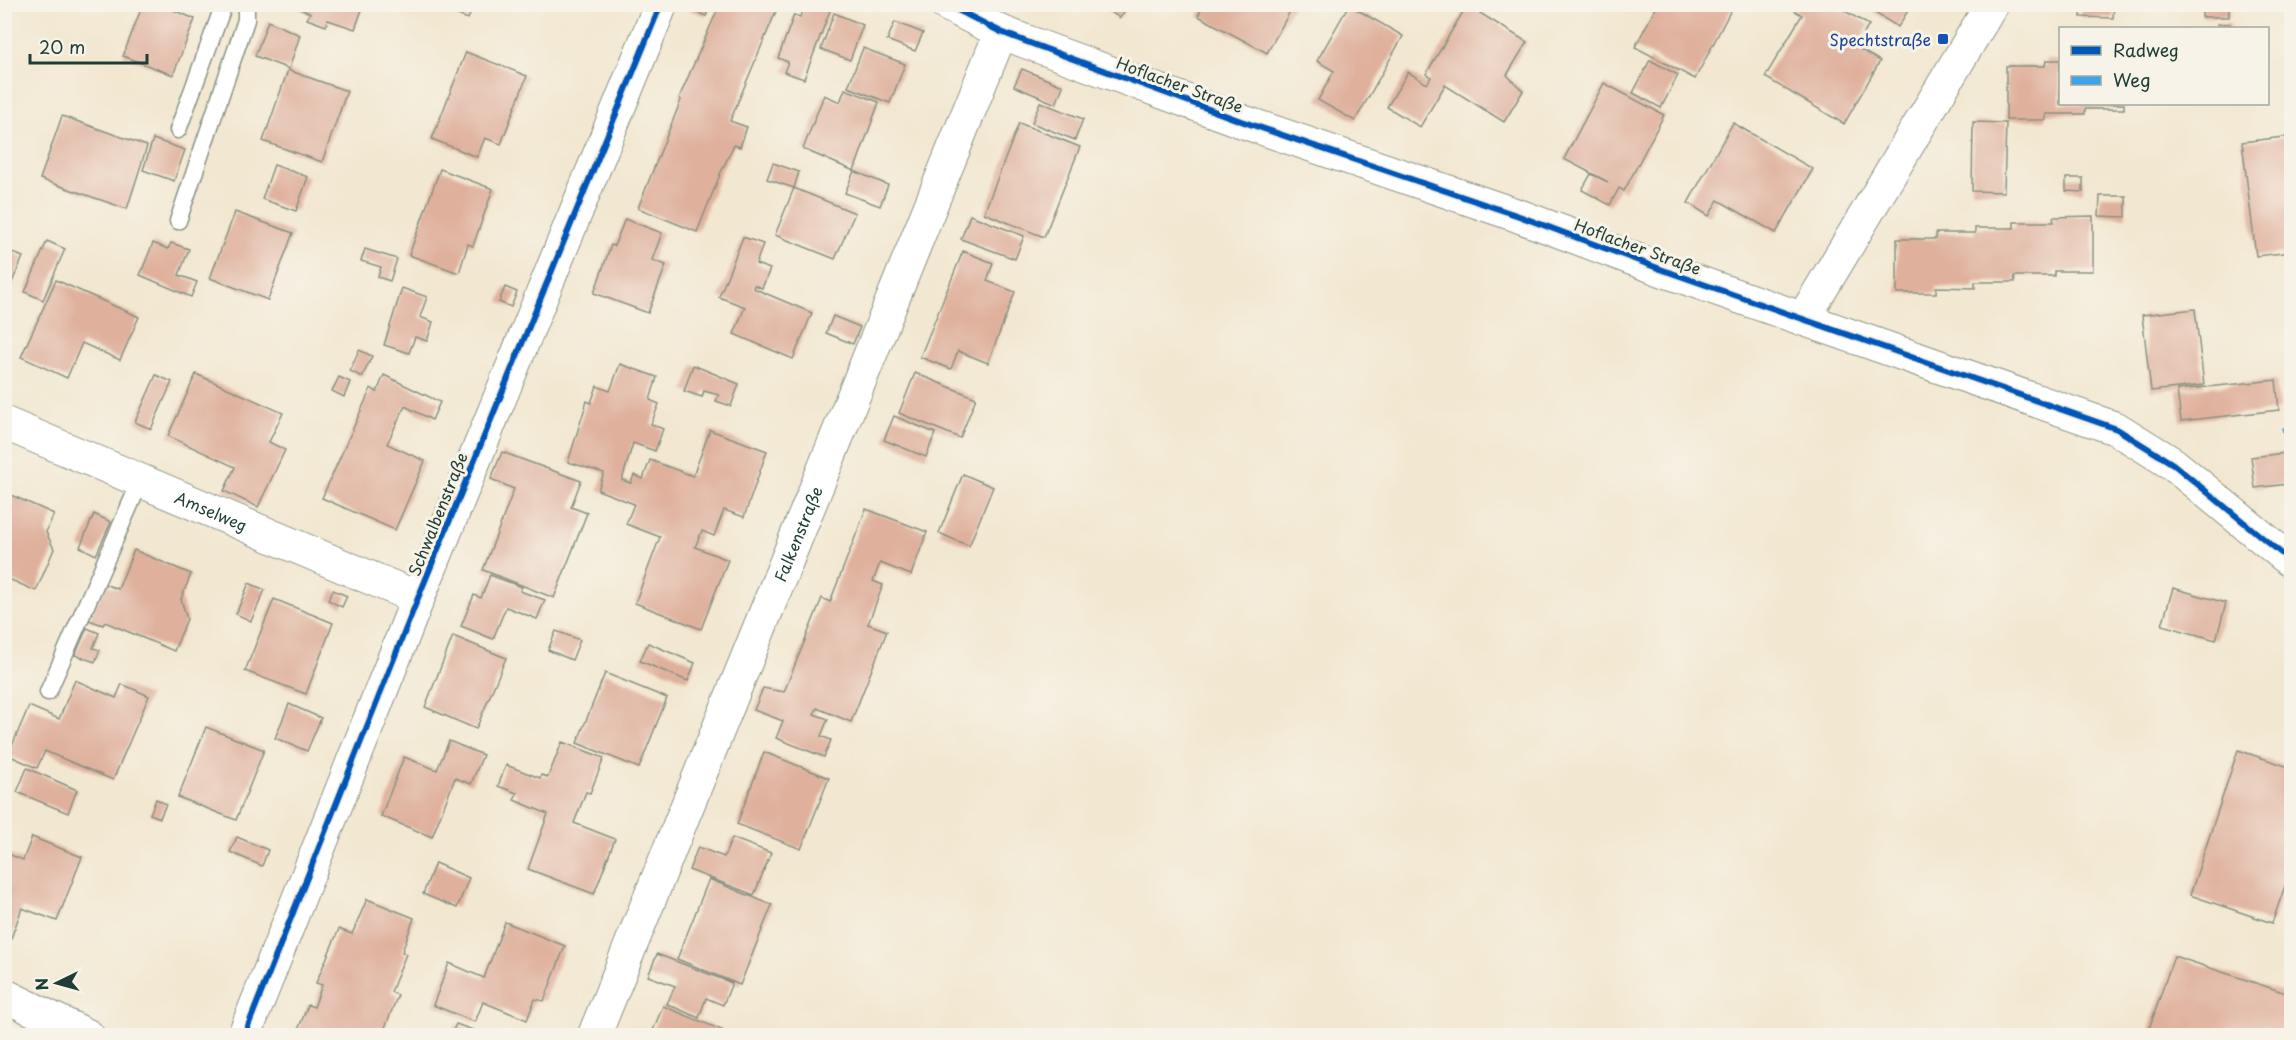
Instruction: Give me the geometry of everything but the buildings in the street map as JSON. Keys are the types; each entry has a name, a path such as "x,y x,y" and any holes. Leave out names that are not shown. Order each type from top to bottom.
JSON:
{"street":[{"name":"Schwalbenstraße","path":"244,1035 418,598 661,4"},
{"name":"Hoflacher Straße","path":"946,4 1001,32 1241,121 1519,216 1663,270 2117,429 2173,464 2292,562"},
{"path":"1803,319 1992,4"},
{"name":"Falkenstraße","path":"594,1035 1001,32"},
{"name":"Amselweg","path":"4,423 418,598"},
{"path":"4,995 88,1035"}],"lane":[{"path":"178,130 224,4"},
{"path":"178,221 246,20 246,4"},
{"path":"48,692 140,482"}],"marked path":[{"path":"2287,325 2292,367"},
{"path":"2282,430 2292,429"}],"cycle path":[{"path":"244,1036 418,598 661,4"},
{"path":"946,4 1001,32 1241,121 1519,216 1663,270 2117,429 2173,464 2292,562"}],"place":[{"name":"Spechtstraße","path":"1943,39"}]}
